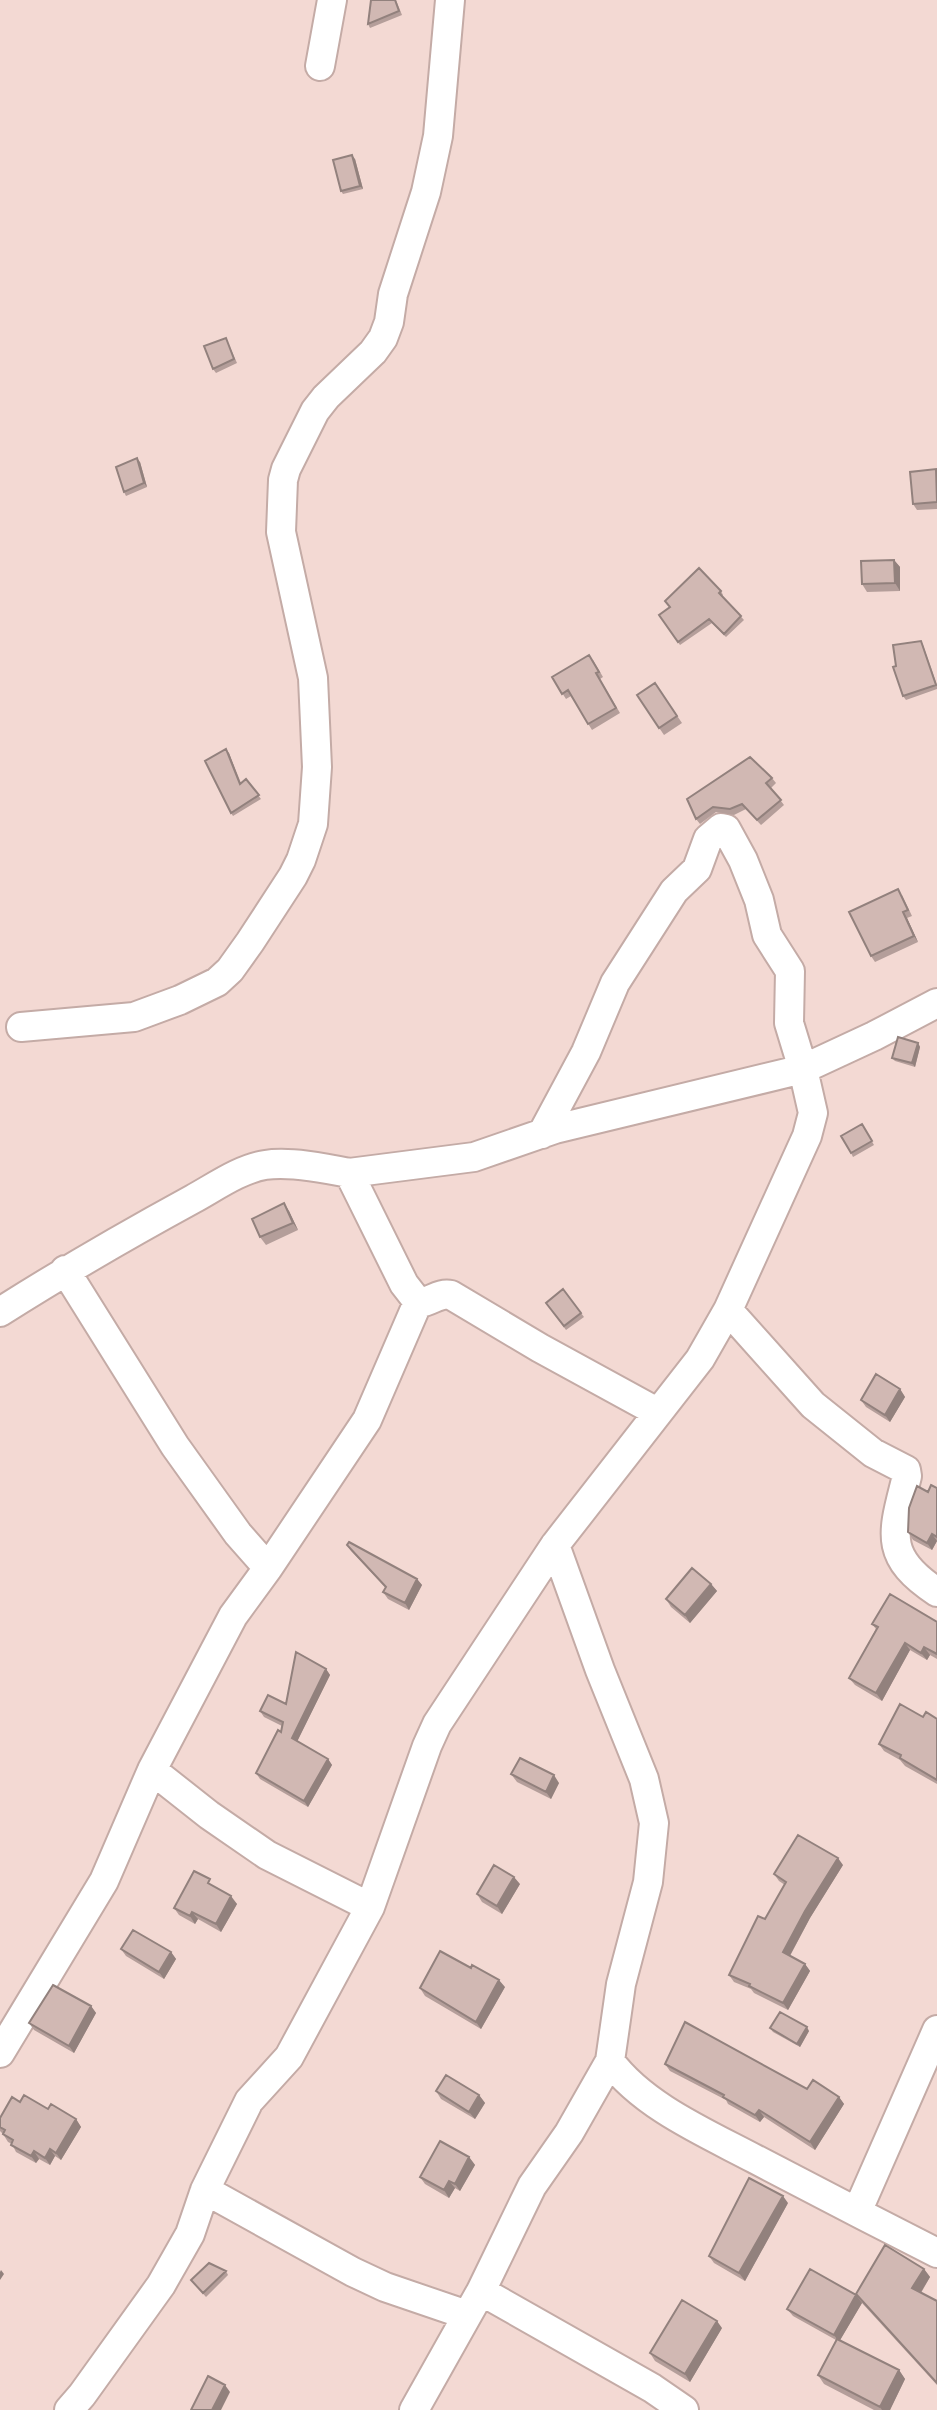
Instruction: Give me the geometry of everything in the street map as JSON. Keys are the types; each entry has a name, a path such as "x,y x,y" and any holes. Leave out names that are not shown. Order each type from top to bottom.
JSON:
{"street":[{"path":"320,66 332,0"},
{"path":"21,1027 134,1017 180,1000 217,982 230,970 250,942 301,860 313,824 317,767 313,678 281,532 283,480 315,411 373,352 386,330 393,294 426,192 438,136 450,0"},
{"path":"69,2410 161,2286 190,2234 205,2190 249,2101 289,2057 370,1907 437,1724 555,1545 700,1359 729,1310 811,1125 813,1113 789,1023 790,971 767,935 764,913 728,831 721,828 708,839 697,869 674,891 615,983 586,1052 542,1134"},
{"path":"0,1312 65,1270 241,1173 264,1165 330,1169 349,1173 474,1157 542,1134 636,1108 803,1069 937,1003"},
{"path":"349,1173 404,1284 418,1302"},
{"path":"65,1270 175,1446 238,1534 268,1569"},
{"path":"418,1302 422,1303 438,1295 451,1295 540,1348 657,1412"},
{"path":"0,2053 104,1881 152,1770 233,1616 268,1569 367,1420 418,1302"},
{"path":"729,1310 813,1405 873,1453 906,1470 894,1539 901,1559 920,1581 937,1592"},
{"path":"414,2410 481,2291 532,2186 569,2133 610,2061 621,1984 648,1882 653,1823 644,1779 600,1670 555,1545"},
{"path":"152,1770 209,1815 267,1854 370,1907"},
{"path":"857,2212 937,2030"},
{"path":"610,2061 623,2079 662,2108 937,2253"},
{"path":"205,2190 353,2272 385,2287 467,2315"},
{"path":"481,2291 652,2388 684,2410"}],"building":[{"path":"371,0 395,0 399,11 368,24"},
{"path":"352,155 360,186 341,191 333,160"},
{"path":"226,338 234,359 213,369 204,346"},
{"path":"137,458 144,483 124,492 116,467"},
{"path":"936,469 937,502 913,504 910,472"},
{"path":"894,560 895,583 862,584 861,561"},
{"path":"699,568 741,616 724,634 709,619 678,642 659,615 670,607 665,601"},
{"path":"921,641 936,685 903,696 893,667 896,666 893,645"},
{"path":"589,655 616,708 588,724 568,690 562,694 552,677"},
{"path":"655,683 677,716 659,728 637,695"},
{"path":"226,749 240,784 246,779 259,795 231,813 205,761"},
{"path":"750,757 772,778 766,783 781,800 757,820 742,804 730,809 713,807 696,819 687,799"},
{"path":"898,889 908,910 903,912 914,936 871,956 849,912"},
{"path":"898,1037 918,1043 912,1063 892,1058"},
{"path":"862,1124 872,1141 851,1153 841,1136"},
{"path":"284,1203 293,1223 260,1237 252,1219"},
{"path":"563,1289 581,1313 564,1326 546,1303"},
{"path":"876,1374 900,1389 885,1415 861,1400"},
{"path":"931,1485 937,1488 937,1537 932,1534 927,1543 908,1532 909,1508 917,1486 928,1492"},
{"path":"349,1542 417,1579 405,1603 383,1592 386,1587 347,1545"},
{"path":"692,1568 711,1584 685,1615 666,1599"},
{"path":"890,1594 937,1622 937,1654 924,1647 921,1653 905,1643 876,1693 849,1678 878,1627 872,1624"},
{"path":"296,1652 326,1669 292,1738 328,1759 304,1801 256,1773 278,1730 281,1732 283,1722 260,1711 268,1695 286,1704"},
{"path":"900,1704 923,1717 926,1712 937,1719 937,1780 900,1758 901,1755 879,1744"},
{"path":"520,1758 554,1775 546,1792 511,1774"},
{"path":"798,1835 838,1858 783,1952 805,1964 783,2003 729,1975 758,1916 765,1919 786,1882 774,1874"},
{"path":"494,1865 514,1877 497,1906 477,1894"},
{"path":"194,1871 210,1879 208,1883 231,1896 216,1924 192,1912 190,1916 174,1908"},
{"path":"133,1930 171,1952 159,1972 121,1949"},
{"path":"440,1951 499,1980 476,2022 420,1988"},
{"path":"53,1985 91,2006 69,2046 29,2023"},
{"path":"780,2012 807,2027 797,2044 770,2028"},
{"path":"685,2022 807,2089 813,2080 839,2097 810,2142 759,2110 755,2115 723,2097 724,2095 665,2064"},
{"path":"446,2075 479,2095 469,2112 436,2091"},
{"path":"24,2095 48,2109 51,2104 76,2119 56,2153 50,2149 45,2158 34,2151 31,2156 11,2145 13,2140 3,2134 5,2130 0,2127 0,2118 12,2097 20,2102"},
{"path":"440,2141 469,2157 455,2184 449,2181 444,2190 420,2177"},
{"path":"749,2178 783,2196 739,2273 709,2256"},
{"path":"885,2245 924,2269 912,2288 937,2301 937,2383 856,2294"},
{"path":"209,2263 226,2271 203,2293 191,2280"},
{"path":"810,2269 856,2295 834,2335 787,2309"},
{"path":"682,2300 717,2321 685,2374 650,2353"},
{"path":"837,2339 899,2370 880,2407 818,2375"},
{"path":"208,2376 225,2385 212,2410 191,2410"}]}
